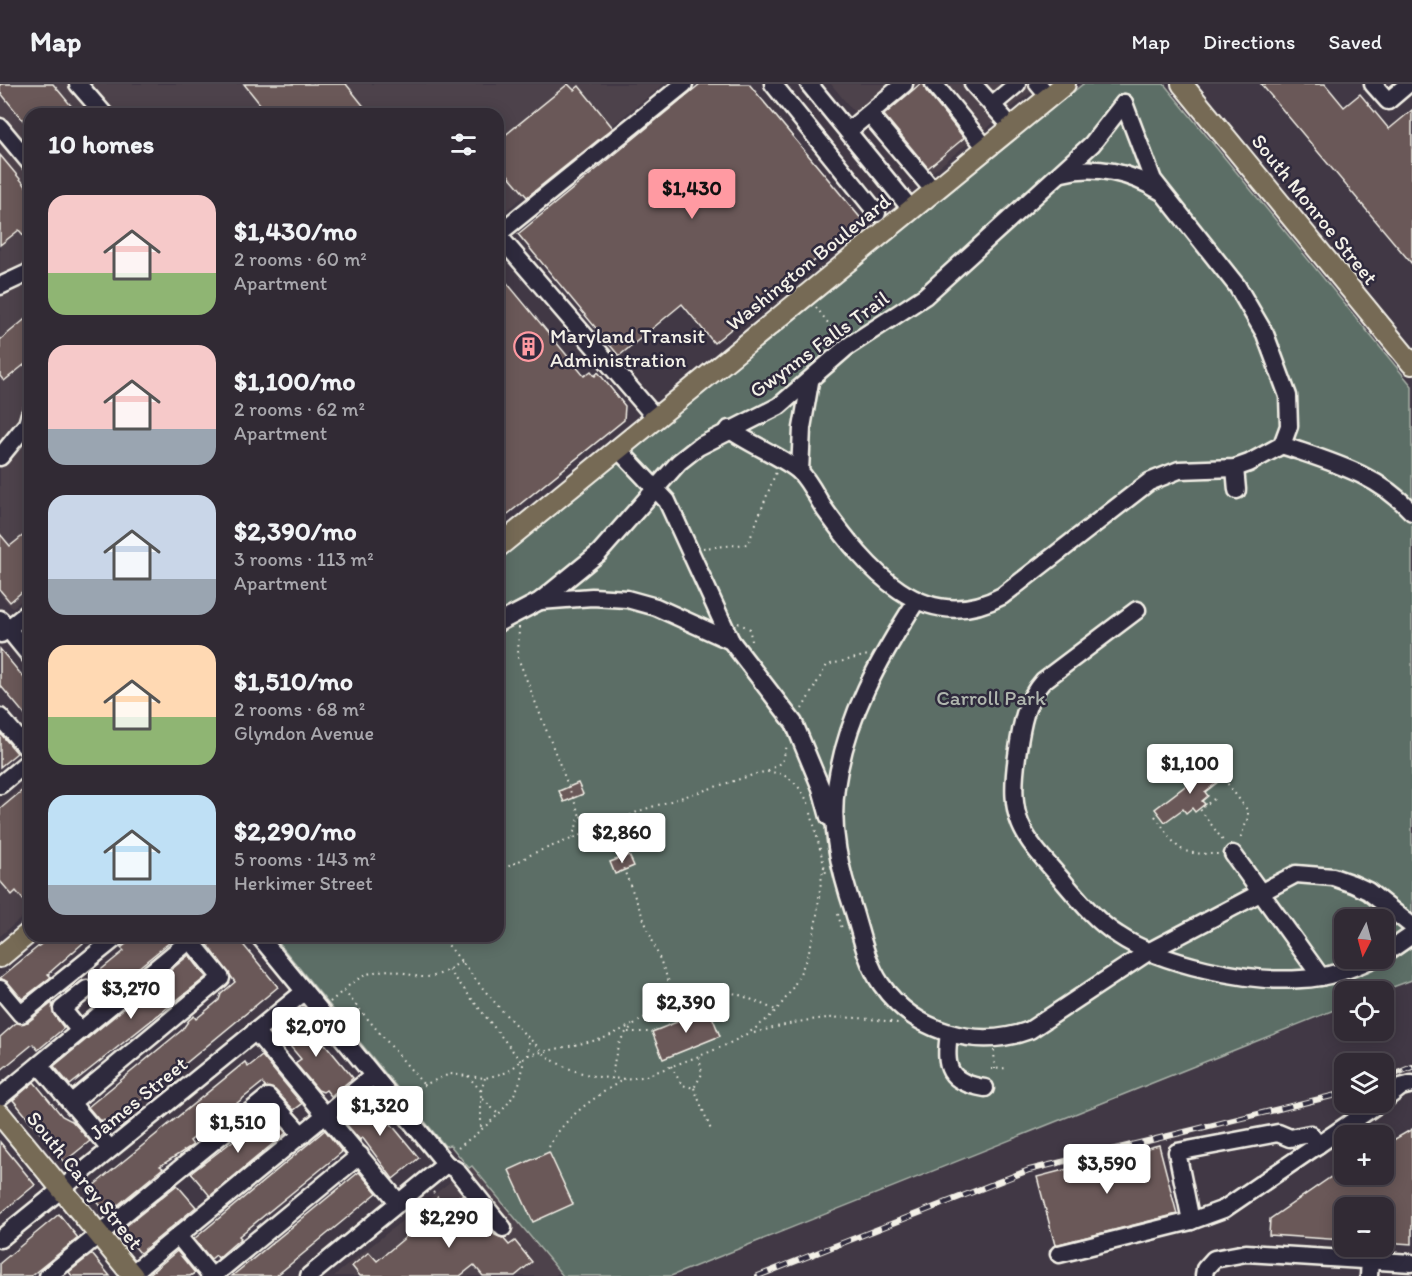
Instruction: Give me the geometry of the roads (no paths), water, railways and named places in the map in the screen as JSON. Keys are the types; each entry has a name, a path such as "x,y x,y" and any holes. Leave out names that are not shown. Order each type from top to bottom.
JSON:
{"main road":[{"name":"Washington Boulevard","path":"504,542 987,148 1012,127 1044,90 1065,84"},
{"name":"South Monroe Street","path":"1182,84 1412,364"},
{"path":"0,957 24,937"},
{"name":"South Carey Street","path":"0,1114 131,1275"}],"street":[{"path":"78,84 99,108"},
{"path":"504,230 684,84"},
{"path":"772,84 877,213"},
{"path":"809,84 911,209"},
{"path":"844,126 868,114 904,84"},
{"path":"934,84 987,148"},
{"path":"973,84 1012,127"},
{"path":"992,105 1017,84"},
{"path":"1372,84 1388,101 1408,84"},
{"name":"Gwynns Falls Trail","path":"505,619 540,601 599,553 679,462 698,447 729,429 779,406 810,382 847,347 925,296 1092,144 1124,103 1146,166 1161,192"},
{"path":"868,114 934,191"},
{"path":"0,128 24,157"},
{"path":"1058,175 1083,169 1114,172 1144,182 1161,192 1237,286 1265,334 1288,396 1289,426 1282,445"},
{"path":"504,242 655,417"},
{"path":"0,286 24,275"},
{"path":"800,472 802,428 810,382"},
{"path":"0,457 24,427"},
{"path":"729,429 800,472 859,555 885,582 905,596 950,607 987,604 1034,574 1149,482 1179,470 1234,468 1282,445 1329,459 1363,474 1384,486 1412,512"},
{"path":"617,448 667,501 731,641 795,723 821,788 846,887 880,982 907,1012 950,1034 998,1039 1030,1030 1148,952 1248,902 1296,874 1333,877 1368,891 1412,926"},
{"path":"1234,468 1237,490"},
{"path":"540,601 592,597 627,599 656,607 731,641"},
{"path":"833,834 836,789 845,740 853,715 883,655 917,600"},
{"path":"1137,610 1043,681 1033,692 1021,729 1013,801 1016,815 1030,842 1067,886 1117,935 1168,960 1244,975 1279,979 1321,976 1353,969"},
{"path":"24,615 3,628 24,650"},
{"path":"0,717 24,745"},
{"path":"0,785 24,765"},
{"path":"1233,854 1321,976"},
{"path":"1394,947 1412,935"},
{"path":"0,989 21,1014 111,942"},
{"path":"0,1097 185,942"},
{"path":"71,1103 221,978 195,942"},
{"path":"264,942 446,1164 456,1170 503,1228"},
{"path":"80,1031 62,1009 87,989"},
{"name":"James Street","path":"0,1239 304,992"},
{"path":"255,1031 327,1114 399,1203"},
{"path":"950,1034 946,1059 948,1068 955,1077 968,1084 985,1088"},
{"path":"39,1065 110,1149"},
{"path":"131,1275 373,1076"},
{"path":"1394,1093 1401,1087 1412,1084"},
{"path":"48,1276 268,1097 302,1135"},
{"path":"1059,1254 1191,1221 1224,1209 1366,1113"},
{"path":"1191,1221 1177,1152 1278,1133 1290,1138 1310,1134 1318,1145"},
{"path":"178,1236 212,1276 360,1155"},
{"path":"309,1276 446,1164"},
{"path":"1204,1276 1205,1269 1214,1258 1246,1253 1370,1268 1412,1263"}],"railway":[{"path":"1394,1074 1412,1067"},
{"path":"758,1276 1029,1170 1334,1095"}],"place":[{"name":"Maryland Transit Administration","path":"529,347"}],"park label":[{"name":"Carroll Park","path":"991,697"}]}
